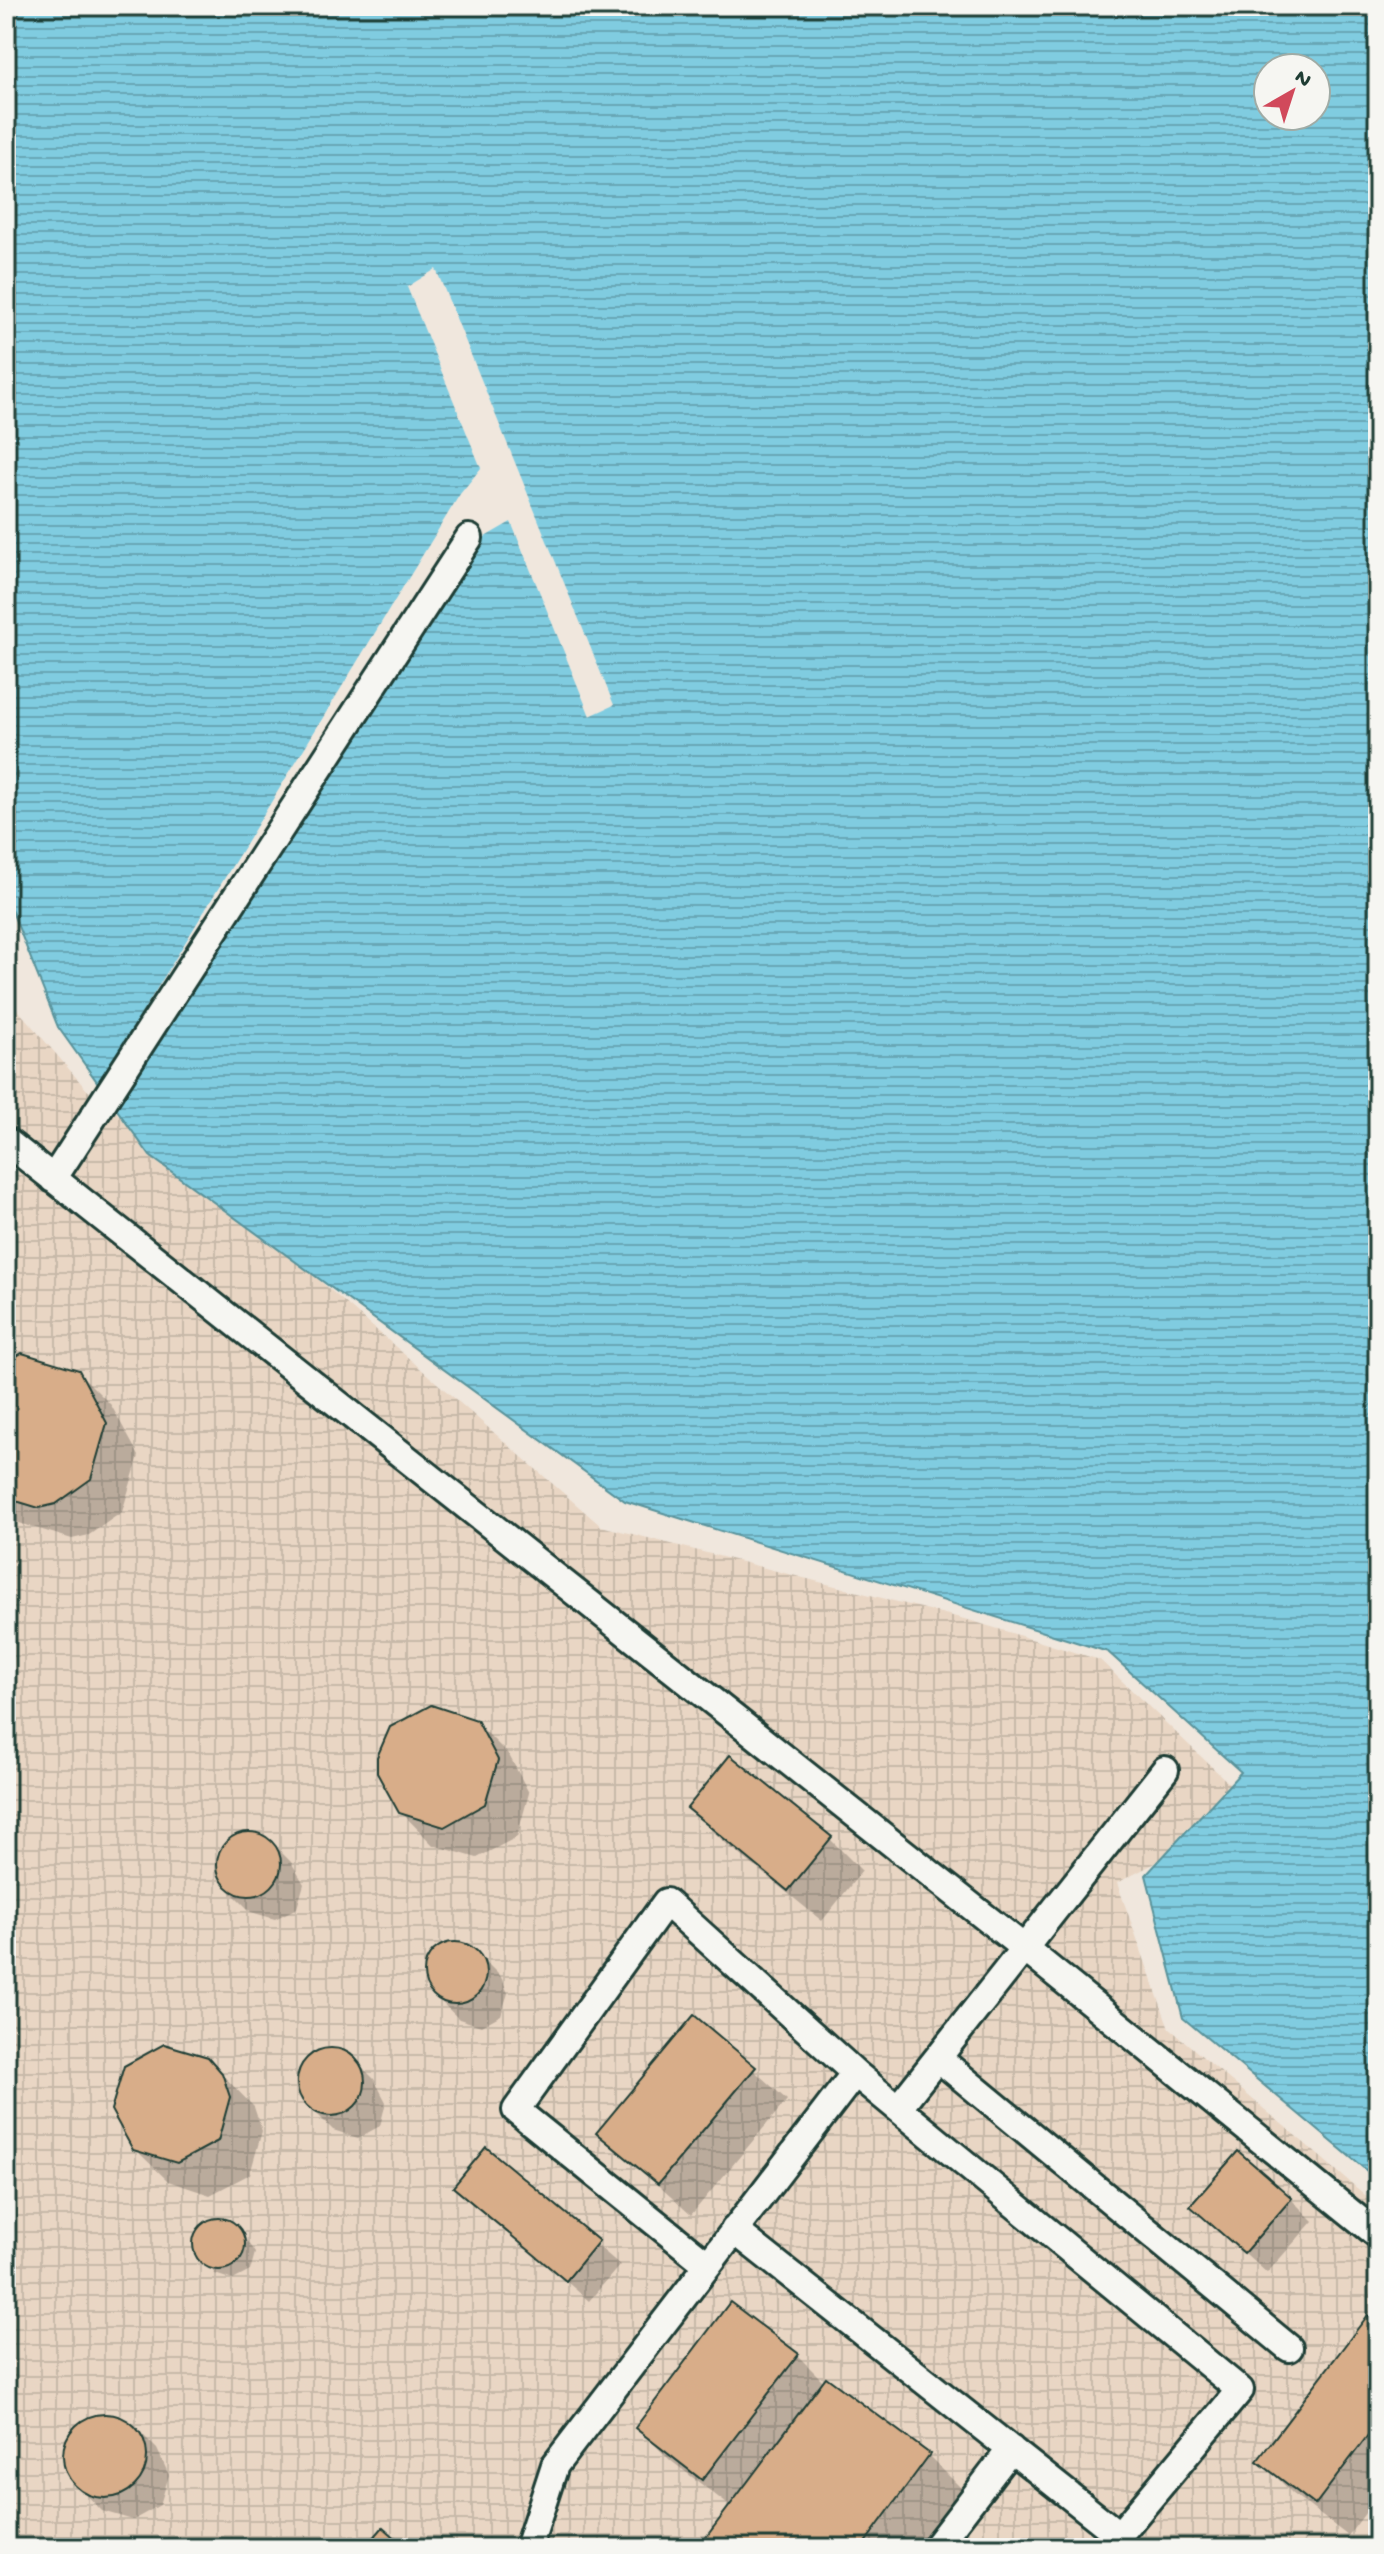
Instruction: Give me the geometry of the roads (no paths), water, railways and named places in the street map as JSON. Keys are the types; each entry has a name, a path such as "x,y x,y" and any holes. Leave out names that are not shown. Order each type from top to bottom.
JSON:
{"lane":[{"path":"53,1179 469,538"},
{"path":"6,1141 1024,1948 1378,2235"},
{"path":"898,2108 1165,1770"},
{"path":"708,2265 516,2110 666,1902 855,2073 1240,2390 1119,2535 734,2230"},
{"path":"938,2058 1289,2348"},
{"path":"528,2548 555,2465 855,2073"},
{"path":"935,2548 1011,2449"}],"water":[{"path":"6,6 1378,6 1378,2180 1183,2018 1146,1875 1241,1772 1108,1652 625,1501 150,1156 58,1027 6,896"}]}
